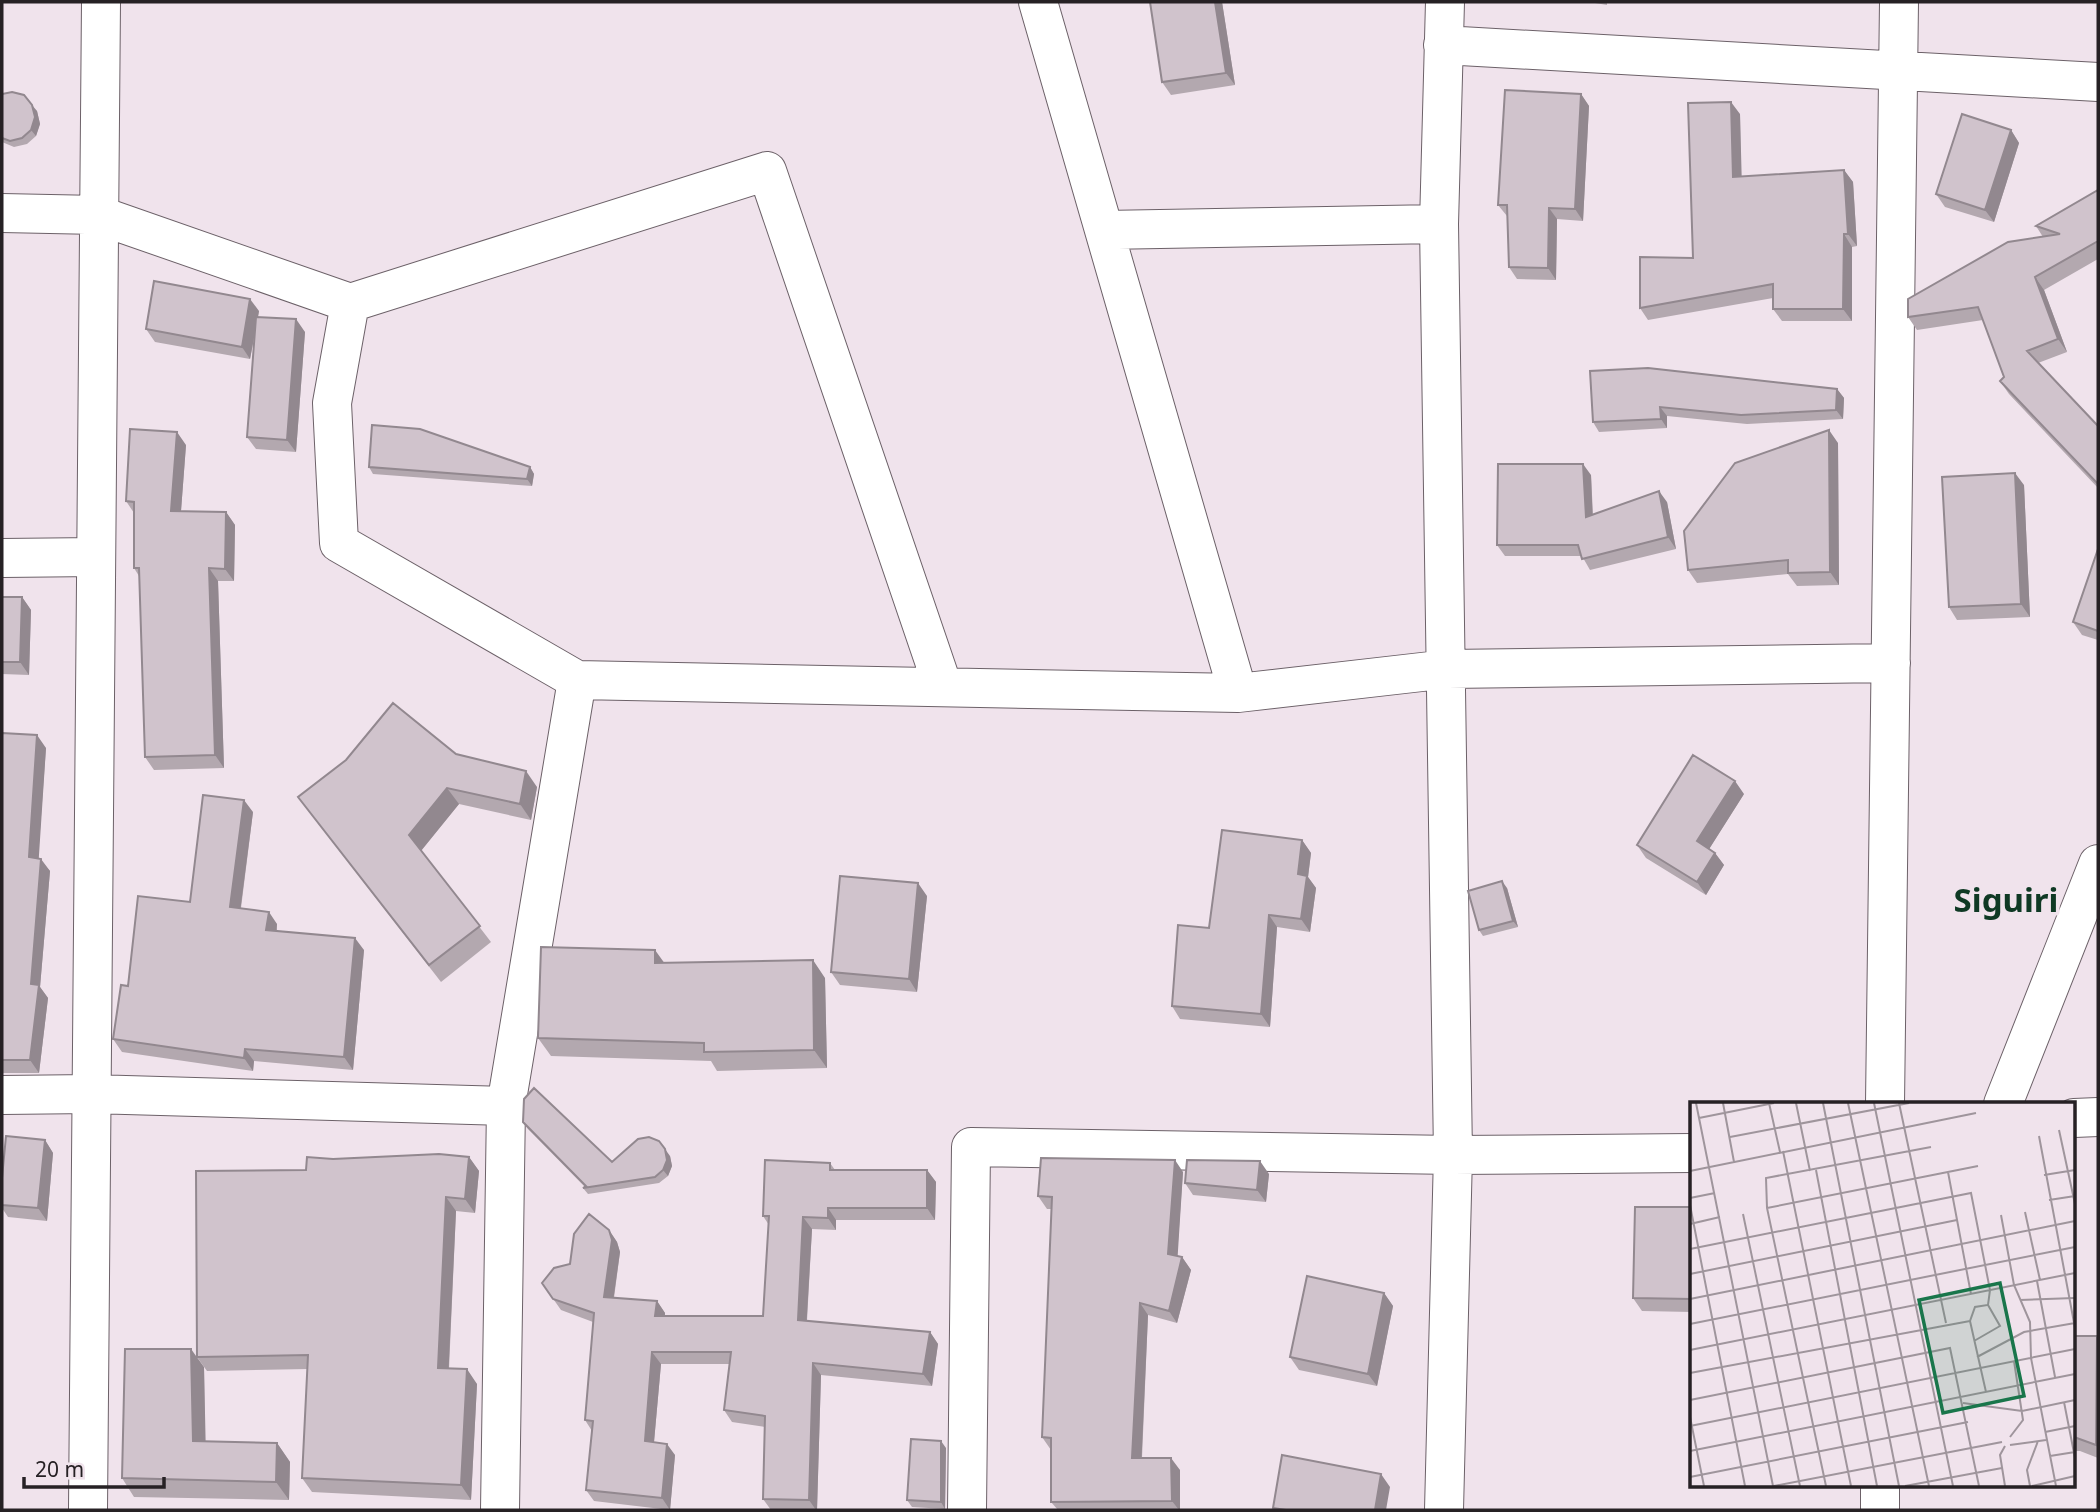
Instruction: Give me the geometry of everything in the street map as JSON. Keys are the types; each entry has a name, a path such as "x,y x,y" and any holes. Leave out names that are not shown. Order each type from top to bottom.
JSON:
{"street":[{"path":"88,1510 101,2"},
{"path":"1038,2 1238,693"},
{"path":"1444,1510 1453,1155 1440,224 1445,2"},
{"path":"1885,1102 1899,2"},
{"path":"1443,44 2098,82"},
{"path":"2,213 98,215 349,303 767,171 943,687"},
{"path":"1104,230 1440,224"},
{"path":"349,303 332,403 339,544 577,680 1238,693 1448,668 1891,663"},
{"path":"2,558 96,556"},
{"path":"500,1510 506,1106 577,680"},
{"path":"2004,1102 2098,864"},
{"path":"2,1095 91,1094 506,1106"},
{"path":"2076,1118 2098,1117"},
{"path":"967,1510 971,1147 1453,1155 1690,1153"},
{"path":"1880,1488 1880,1510"}],"building":[{"path":"1150,2 1215,2 1226,73 1162,82"},
{"path":"1505,90 1581,94 1575,209 1549,208 1548,268 1509,267 1507,205 1498,205"},
{"path":"12,92 24,95 32,105 35,117 31,130 22,138 10,141 2,138 2,94"},
{"path":"1731,102 1733,177 1844,170 1848,234 1844,234 1843,309 1773,309 1773,284 1640,308 1640,257 1693,258 1688,103"},
{"path":"1962,114 2011,130 1985,210 1936,194"},
{"path":"2098,190 2098,241 2035,277 2058,339 2027,351 2098,426 2098,484 2000,381 2004,377 1978,307 1908,317 1908,299 2008,242 2060,234 2036,226"},
{"path":"154,281 250,299 242,347 146,329"},
{"path":"256,317 296,319 287,440 247,437"},
{"path":"1648,368 1837,389 1836,410 1741,415 1660,407 1661,419 1593,422 1590,371"},
{"path":"372,425 420,429 530,467 527,479 369,467"},
{"path":"130,429 177,432 171,511 226,512 225,569 209,568 215,755 145,757 139,568 134,568 134,502 126,501"},
{"path":"1829,430 1830,572 1788,573 1788,560 1688,570 1684,531 1735,463"},
{"path":"1498,464 1583,464 1586,517 1659,491 1668,537 1582,559 1578,545 1497,545"},
{"path":"2015,473 2021,604 1949,607 1942,477"},
{"path":"2098,549 2098,631 2073,622"},
{"path":"2,597 22,597 20,662 2,662"},
{"path":"393,703 456,754 526,771 520,804 447,788 409,835 480,926 429,965 298,797 346,760"},
{"path":"2,733 37,735 29,857 41,859 31,984 39,985 30,1060 2,1060"},
{"path":"1693,755 1735,781 1697,841 1715,853 1697,882 1637,845"},
{"path":"203,795 244,800 230,907 269,912 266,930 355,938 344,1057 245,1049 244,1058 113,1039 121,985 128,986 138,896 190,902"},
{"path":"1222,830 1302,840 1298,874 1307,876 1301,919 1269,915 1261,1014 1172,1006 1178,925 1209,928"},
{"path":"840,876 918,883 909,979 831,972"},
{"path":"1502,881 1513,921 1479,930 1468,891"},
{"path":"541,947 655,950 655,963 813,960 814,1050 704,1052 704,1043 538,1038"},
{"path":"534,1088 612,1162 638,1139 649,1137 659,1141 665,1149 667,1160 663,1170 655,1177 583,1188 586,1186 523,1122 524,1099"},
{"path":"6,1136 45,1140 38,1208 2,1205"},
{"path":"439,1154 469,1157 465,1199 446,1197 438,1368 467,1369 461,1485 302,1478 308,1355 197,1357 196,1171 306,1170 307,1157 333,1159"},
{"path":"1041,1158 1175,1160 1168,1254 1182,1257 1169,1311 1140,1303 1132,1458 1171,1458 1172,1501 1051,1502 1051,1438 1042,1437 1052,1197 1038,1196"},
{"path":"765,1160 830,1163 830,1170 927,1170 927,1208 828,1208 828,1218 803,1217 798,1320 930,1332 923,1374 813,1363 809,1500 763,1499 765,1416 724,1410 731,1352 652,1352 645,1441 667,1444 662,1498 586,1490 593,1421 585,1420 594,1313 553,1299 542,1283 554,1268 570,1264 574,1234 589,1214 609,1230 612,1240 604,1297 657,1301 655,1316 763,1316 769,1216 763,1216"},
{"path":"1187,1160 1260,1161 1257,1190 1185,1183"},
{"path":"1635,1207 1690,1207 1690,1299 1633,1298"},
{"path":"1307,1276 1384,1293 1368,1374 1290,1357"},
{"path":"2076,1336 2097,1336 2096,1445 2076,1438"},
{"path":"125,1349 191,1349 193,1441 277,1443 276,1482 122,1478"},
{"path":"911,1439 941,1441 941,1502 907,1500"},
{"path":"1282,1455 1381,1474 1375,1510 1273,1508"}],"district":[{"name":"Siguiri","path":"2006,899"}]}
